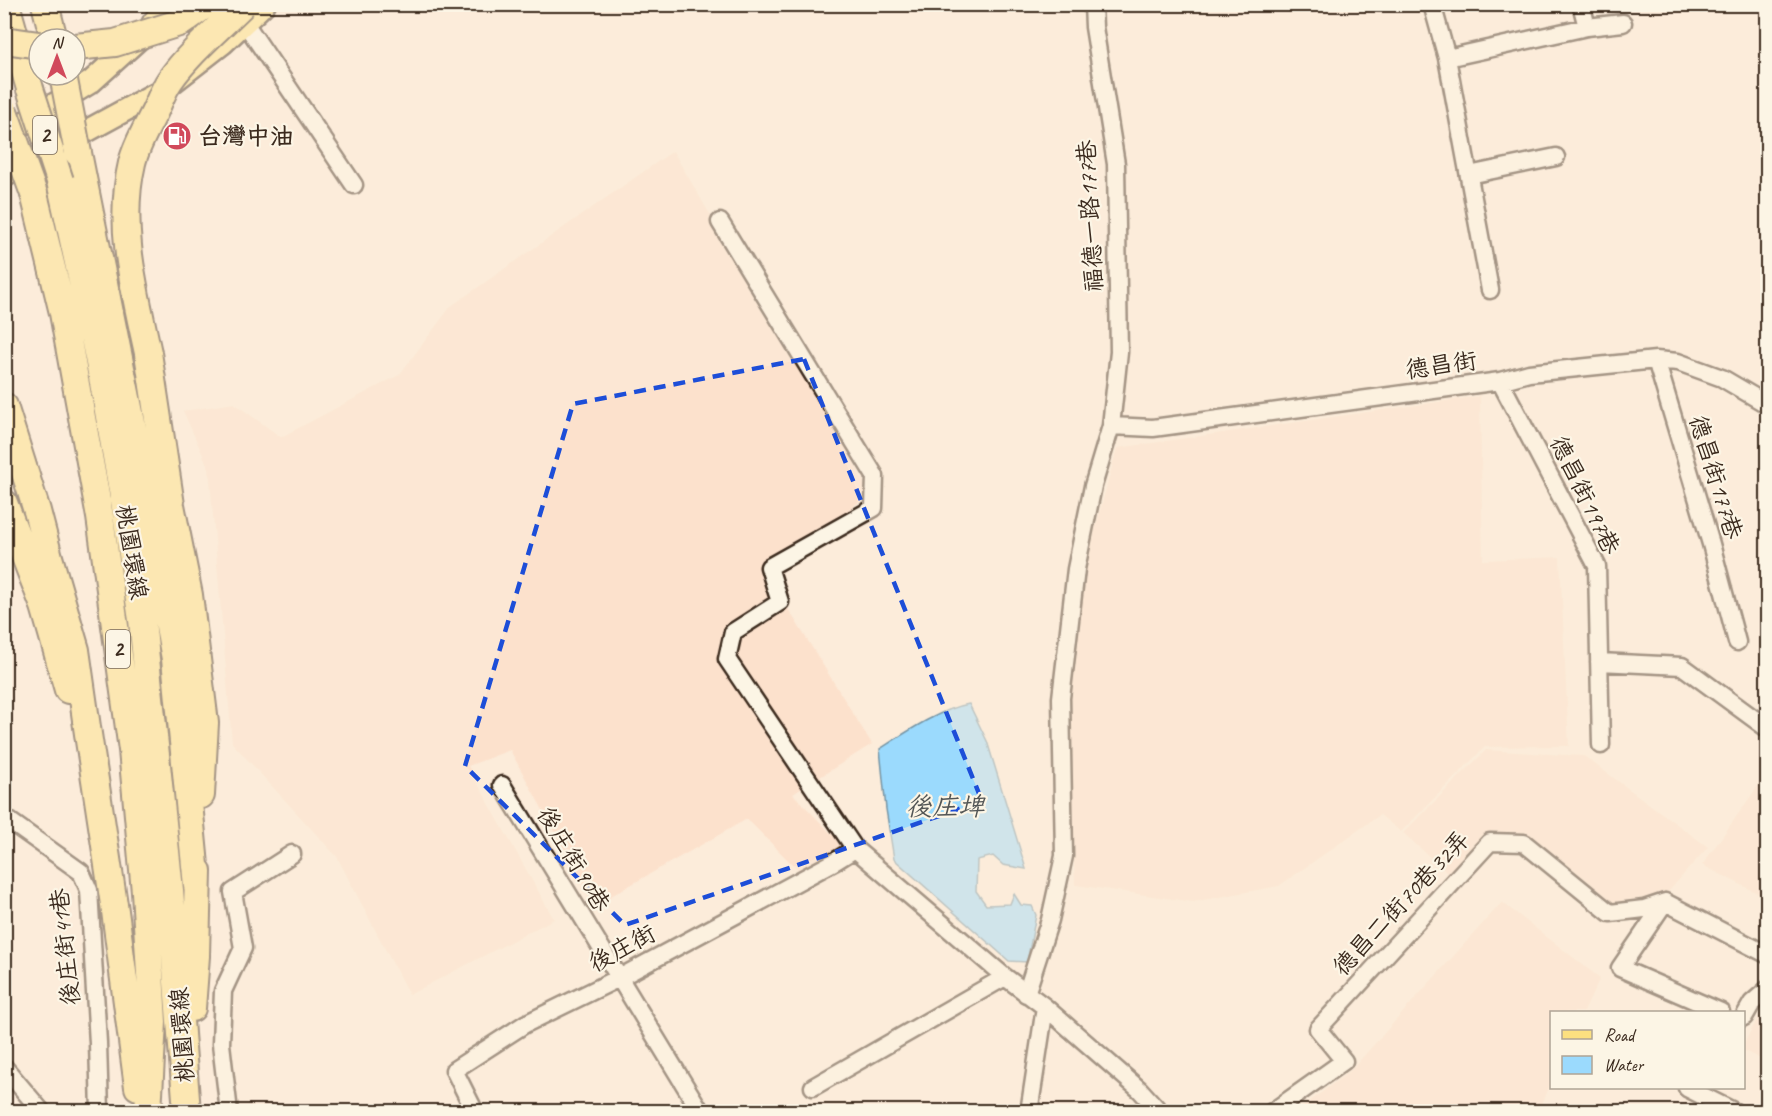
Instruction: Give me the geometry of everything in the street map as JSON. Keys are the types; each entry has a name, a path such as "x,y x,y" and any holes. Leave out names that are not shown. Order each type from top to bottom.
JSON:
{"highway":[{"name":"桃園環線","path":"6,4 30,89 60,181 102,377 125,507 142,620 171,890 187,1099"},
{"path":"45,4 51,27"},
{"path":"155,24 171,4"},
{"path":"87,46 115,43 182,22 207,4"},
{"path":"187,1099 196,956 205,723 189,595 171,506 148,353 132,278 127,228 128,196 132,163 169,81 196,51 244,14"},
{"path":"4,40 27,43"},
{"path":"65,87 137,448 173,648 182,717 197,886"},
{"name":"桃園環線","path":"4,111 34,194 63,313 98,506 132,750 145,891 153,1022 148,1112"},
{"path":"4,406 37,511 76,650 142,1112"},
{"path":"4,503 51,628 101,820"}],"main road":[{"path":"4,135 91,82 180,4"},
{"path":"4,176 164,89 223,43 244,14 264,4"}],"street":[{"name":"福德一路177巷","path":"1026,994 1050,920 1064,856 1061,699 1076,569 1093,486 1111,426 1119,352 1116,164 1094,27 1093,4"},
{"path":"1432,4 1447,58 1490,290"},
{"path":"1581,4 1587,27"},
{"path":"244,14 354,185"},
{"path":"1447,58 1587,27 1623,23"},
{"path":"1469,175 1556,157"},
{"path":"720,222 875,476 874,507 769,567 780,602 733,632 727,659 855,849 1005,977 1045,1007 1140,1090 1160,1112"},
{"name":"德昌街","path":"1111,426 1153,428 1500,381 1529,373 1656,360 1678,362 1722,378 1767,405"},
{"name":"德昌街177巷","path":"1656,360 1712,544 1737,642"},
{"name":"德昌街197巷","path":"1500,381 1597,566 1601,745"},
{"path":"1599,662 1682,666 1767,729"},
{"name":"後庄街90巷","path":"501,785 700,1112"},
{"name":"後庄街41巷","path":"4,817 81,872 88,890 100,1112"},
{"name":"德昌二街70巷32弄","path":"1272,1112 1344,1061 1318,1029 1490,842 1524,843 1610,913 1644,909 1665,902"},
{"name":"後庄街","path":"475,1112 454,1070 525,1024 618,978 855,849"},
{"path":"229,1112 221,1044 223,991 243,948 233,892 292,854"},
{"path":"1719,1011 1620,968 1665,902 1767,955"},
{"path":"813,1087 1005,977"},
{"path":"1745,1014 1752,1003 1767,989"},
{"path":"1029,1112 1045,1007"},
{"path":"4,1067 42,1112"},
{"path":"1689,1089 1704,1099 1735,1112"}],"highlighted area":[{"path":"804,359 982,801 625,925 465,766 573,404"}],"shaded area":[{"path":"673,151 851,455 869,494 767,575 872,744 793,794 846,849 800,872 747,819 595,905 510,750 468,766 554,919 409,995 337,857 232,743 209,469 183,411 234,403 281,437 399,375 451,306"},
{"path":"1480,396 1483,560 1560,557 1569,746 1485,747 1401,832 1380,815 1279,886 1193,902 1075,885 1067,696 1084,569 1117,448"},
{"path":"1486,750 1584,756 1708,847 1662,899 1612,907 1525,834 1488,834 1450,875 1403,833"},
{"path":"1767,773 1767,898 1702,865"},
{"path":"1502,902 1600,978 1584,1011 1550,1011 1550,1086 1539,1111 1297,1111 1351,1070"},
{"path":"1767,1002 1767,1062 1745,1051 1745,1041"}],"water":[{"name":"後庄埤","path":"969,704 987,741 1026,869 1003,865 993,856 977,860 976,891 986,905 1010,904 1014,894 1021,905 1032,906 1036,915 1027,962 1009,961 894,859 880,749 935,716"}],"place":[{"name":"台灣中油","path":"177,136"}]}
